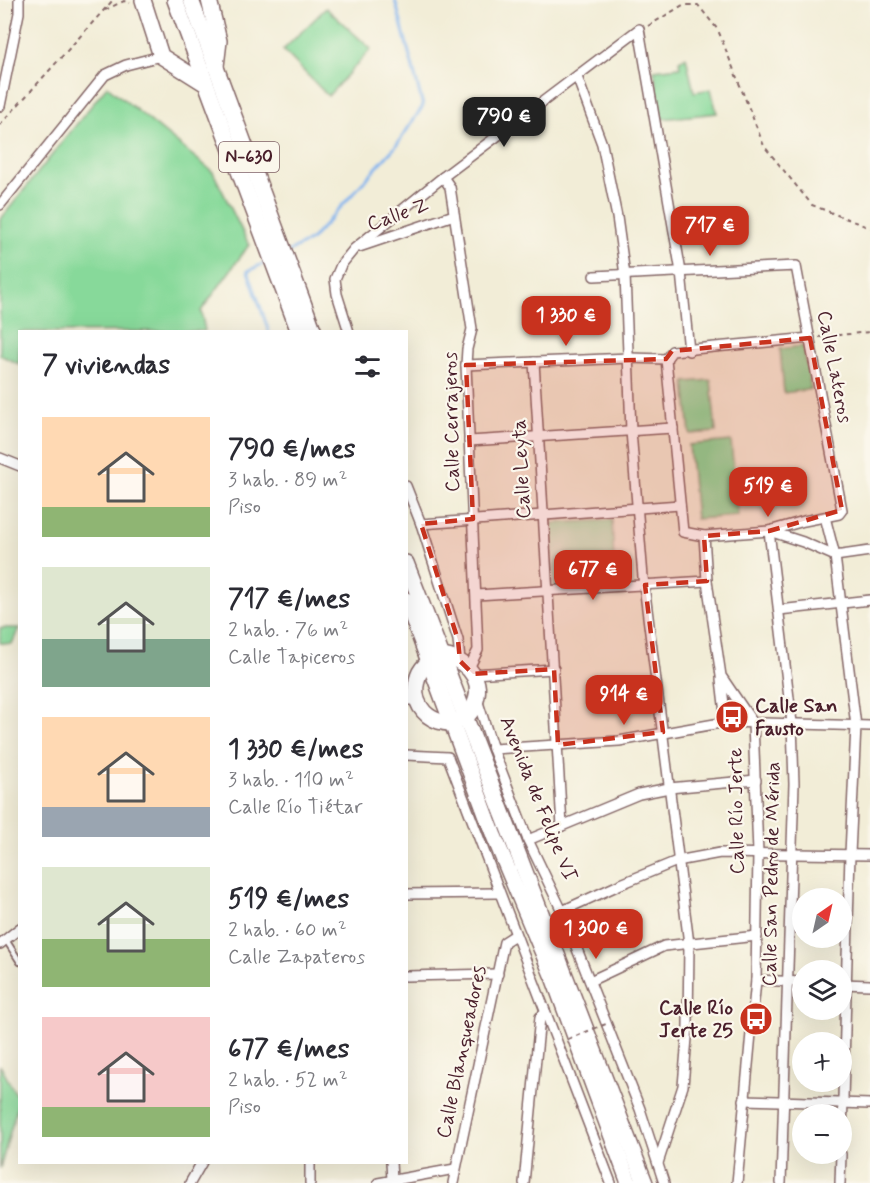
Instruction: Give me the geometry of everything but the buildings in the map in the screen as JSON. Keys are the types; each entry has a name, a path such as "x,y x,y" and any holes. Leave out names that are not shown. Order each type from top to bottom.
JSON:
{"highway":[{"name":"N-630","path":"175,0 204,83 276,254 313,330"},
{"name":"N-630","path":"191,0 276,254 298,330"},
{"path":"145,7 161,56 204,83 215,68 219,41 209,0"},
{"path":"161,56 194,52"},
{"path":"408,570 435,658 459,720 494,836 553,977 629,1183"},
{"path":"408,604 435,658 467,668 477,684 477,699 459,720 443,723 430,717 411,700 418,673 435,658"},
{"name":"Avenida de Felipe VI","path":"459,720 645,1183"}],"street":[{"path":"0,106 19,13 19,0"},
{"path":"348,330 337,294 335,279 341,265 354,249 443,177 639,29 681,272 689,351"},
{"path":"0,205 105,75 126,65 161,56"},
{"path":"576,77 602,144 617,217 625,275 631,431 637,508 677,861 689,944 688,1026 682,1086 658,1163"},
{"name":"Calle Cerrajeros","path":"443,177 450,187 472,328 466,364 478,650 467,668"},
{"name":"Calle Z","path":"354,249 454,215"},
{"path":"276,254 273,280 290,330"},
{"name":"Calle Lateros","path":"681,272 796,266 842,510 839,514 825,517"},
{"path":"594,276 681,272"},
{"path":"810,338 672,351 666,359 683,532 704,536 769,531 825,517 835,556 856,726 845,960"},
{"path":"466,364 629,358 666,359"},
{"name":"Calle Leyta","path":"534,362 562,826"},
{"path":"469,441 673,428"},
{"path":"0,458 18,465"},
{"path":"408,491 421,524 467,668 554,669"},
{"path":"421,524 680,505"},
{"path":"769,531 835,556 870,551"},
{"name":"Calle San Pedro de Mérida","path":"769,531 792,723 794,784 781,1183"},
{"name":"Calle Río Jerte","path":"704,536 707,581 721,676 753,723 756,780 758,853 756,980 737,1183"},
{"path":"477,595 707,581"},
{"path":"779,610 870,600"},
{"path":"721,676 726,722"},
{"name":"Avenida de Felipe VI","path":"477,699 493,749 528,840 562,911 640,1109 664,1183"},
{"path":"493,749 619,741 726,722 870,726"},
{"path":"408,755 448,757 610,1183"},
{"path":"528,840 639,794 669,788 756,780"},
{"path":"562,911 677,861 720,854 870,855"},
{"path":"408,894 498,892"},
{"path":"3,942 18,930"},
{"name":"Calle Blanqueadores","path":"453,1183 504,942 515,935"},
{"path":"590,981 664,946 757,936"},
{"path":"408,976 498,974"},
{"path":"756,980 792,981"},
{"path":"852,984 870,985"},
{"path":"524,1183 540,1017 546,1013"},
{"path":"744,1100 841,1104 843,1020"},
{"path":"852,1104 870,1104"},
{"path":"190,1183 201,1164"},
{"path":"310,1164 310,1183"},
{"path":"392,1164 392,1180"},
{"path":"840,1183 841,1164"},
{"path":"378,1183 455,1169"}],"lane":[{"path":"3,942 18,960"}],"path":[{"path":"0,125 113,0"},
{"path":"103,12 124,1 145,7"},
{"path":"639,29 645,28 683,5 698,5 718,30 764,146 812,205 870,228"},
{"path":"810,338 870,332"},
{"path":"568,1039 606,1024"}],"highlighted area":[{"path":"810,338 842,510 769,531 704,536 707,581 645,585 663,732 558,745 554,669 473,674 460,661 458,640 421,524 473,519 466,365 666,359 672,351"}],"green space":[{"path":"326,8 371,49 328,96 283,50"},
{"path":"686,57 694,92 711,89 717,113 662,119 654,70 680,67 679,61"},
{"path":"107,86 213,172 249,245 201,311 205,330 18,330 18,364 0,355 0,220"},
{"path":"803,346 811,389 784,393 780,349"},
{"path":"711,380 716,432 690,434 685,382"},
{"path":"731,441 738,516 696,519 689,445"},
{"path":"612,520 615,583 554,587 552,523"},
{"path":"0,628 18,628 12,644 0,643"},
{"path":"0,1065 18,1098 18,1104 0,1169"}],"waterway":[{"path":"288,252 311,240 396,146 423,106 395,0"},
{"path":"268,330 248,271 269,261"}],"place":[{"name":"Calle San Fausto","path":"732,717"},
{"name":"Calle Río Jerte 25","path":"756,1019"}]}
